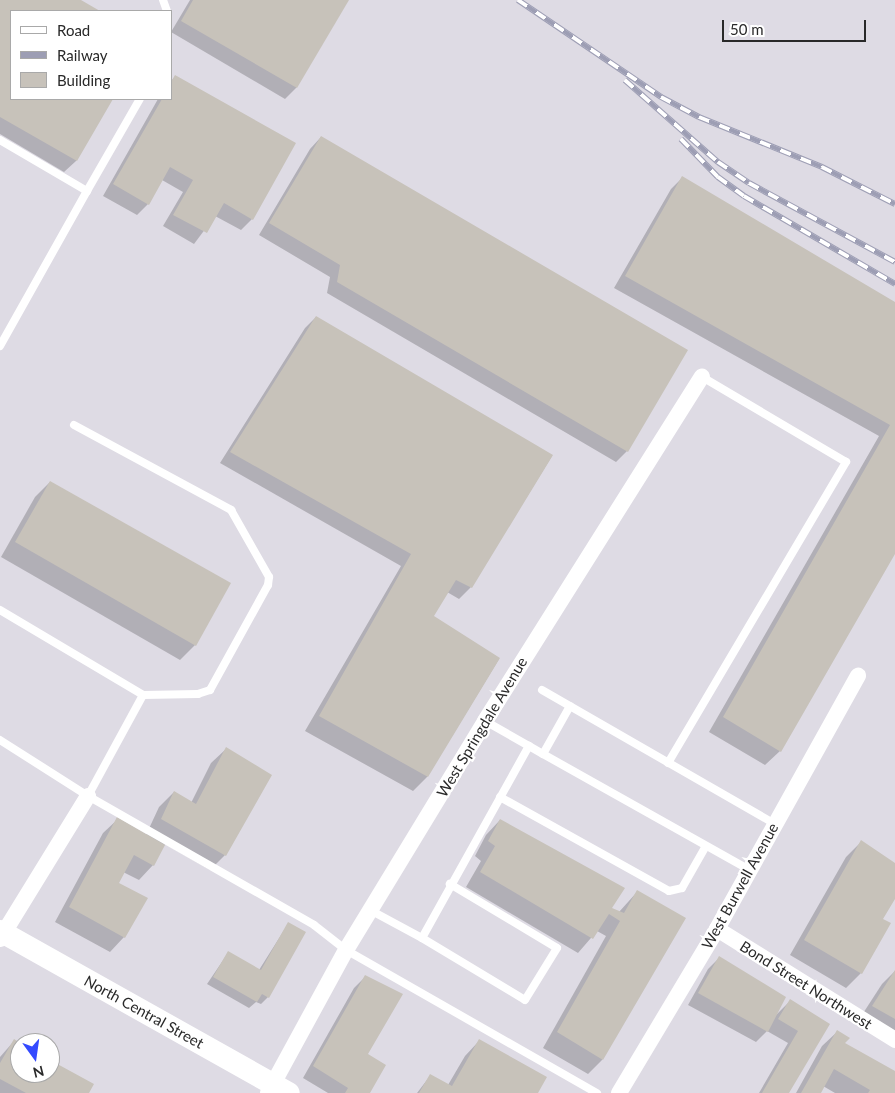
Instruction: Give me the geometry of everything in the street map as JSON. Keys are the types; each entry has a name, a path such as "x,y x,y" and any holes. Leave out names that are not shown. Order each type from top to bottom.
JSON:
{"main road":[{"name":"North Central Street","path":"1,934 277,1090"}],"street":[{"name":"West Springdale Avenue","path":"277,1090 346,950 485,721 702,377"},
{"name":"West Burwell Avenue","path":"619,1093 717,930 858,676"},
{"path":"1,934 88,796"},
{"name":"Bond Street Northwest","path":"717,930 895,1040"}],"lane":[{"path":"0,346 139,100"},
{"path":"0,140 87,191"},
{"path":"668,764 846,462 702,377"},
{"path":"0,610 143,694 198,694 210,690 268,585 269,577 231,510 74,425"},
{"path":"542,690 775,824"},
{"path":"88,796 143,694"},
{"path":"543,754 570,706"},
{"path":"485,721 750,870"},
{"path":"0,740 88,796 314,925 346,950 597,1093"},
{"path":"422,938 450,884 529,746"},
{"path":"500,797 669,891 682,888 706,846"},
{"path":"370,910 422,938 525,1000 557,948 450,884"}],"shaded area":[{"path":"0,0 895,0 895,1093 0,1093"}],"building":[{"path":"0,0 81,0 98,10 10,10 10,100 112,100 77,161 0,117"},
{"path":"193,0 349,0 297,88 181,21"},
{"path":"175,75 296,143 253,220 224,203 207,233 173,215 193,180 170,167 149,205 113,184 161,100 172,100 172,80"},
{"path":"321,136 688,350 628,452 337,282 340,265 269,223"},
{"path":"682,176 895,302 895,554 781,752 723,717 890,425 625,276"},
{"path":"316,316 553,455 472,588 456,580 434,616 500,658 428,777 319,716 411,554 230,452"},
{"path":"50,481 231,583 196,646 15,542"},
{"path":"226,747 272,775 226,856 161,819 174,791 196,804"},
{"path":"117,817 165,845 154,866 134,855 119,883 148,898 125,938 69,907"},
{"path":"500,819 625,888 612,908 624,913 637,890 686,918 603,1060 557,1032 620,921 609,914 593,939 480,872 495,846 488,841"},
{"path":"861,840 895,863 895,899 883,919 891,923 862,974 804,940"},
{"path":"288,922 306,932 269,998 262,994 257,1002 213,977 228,951 261,970"},
{"path":"719,956 786,997 768,1032 698,993"},
{"path":"895,970 895,1019 872,1006"},
{"path":"365,975 403,994 368,1054 386,1065 370,1093 345,1093 348,1088 313,1066"},
{"path":"790,999 830,1024 789,1093 762,1093 798,1031 778,1019"},
{"path":"837,1030 850,1038 845,1043 895,1071 895,1093 868,1093 870,1090 834,1069 821,1093 801,1093"},
{"path":"479,1039 547,1077 538,1093 419,1093 430,1074 452,1086"},
{"path":"10,1046 10,1083 60,1083 60,1065 94,1084 89,1093 26,1093 0,1079 0,1063"}],"railway":[{"path":"518,0 661,97 699,117 822,167 895,204"},
{"path":"625,80 718,162 749,183 895,262"},
{"path":"681,139 718,177 744,196 895,284"}]}
